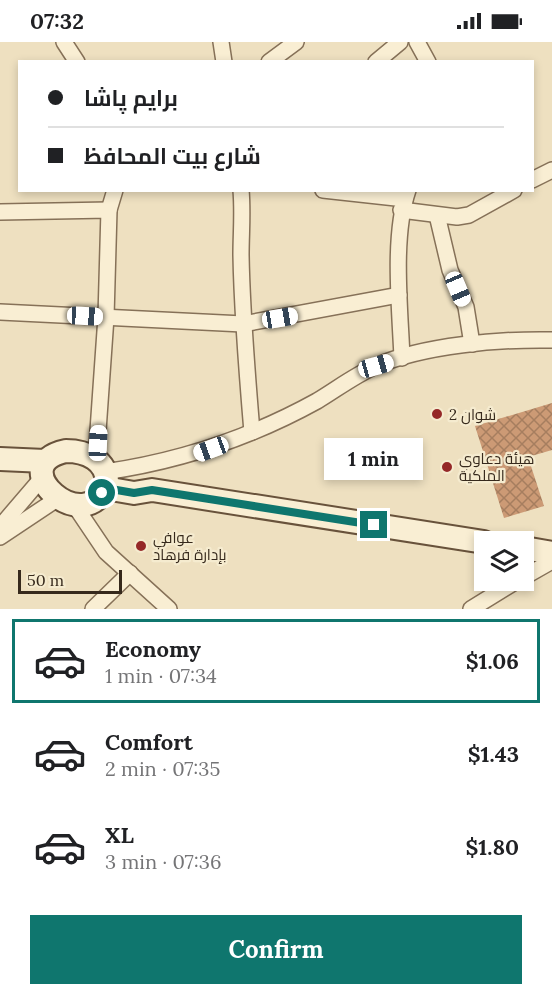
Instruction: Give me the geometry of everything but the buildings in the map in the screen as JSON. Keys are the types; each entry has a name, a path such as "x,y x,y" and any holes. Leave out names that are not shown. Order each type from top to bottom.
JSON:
{"main road":[{"path":"103,473 93,500 65,501 45,490 42,473 54,454 70,451 86,453 103,473 134,493 152,490 474,540"},
{"path":"0,459 42,473"},
{"path":"0,472 42,473"},
{"path":"534,550 552,553"}],"street":[{"path":"64,42 76,60"},
{"path":"221,42 225,60"},
{"path":"272,60 296,42"},
{"path":"378,60 400,42"},
{"path":"417,42 427,60"},
{"path":"534,179 552,170"},
{"path":"114,192 109,210 103,473 156,465 195,454 252,432 317,400 376,366 402,358 472,344 552,340"},
{"path":"241,192 243,324 252,432"},
{"path":"339,192 405,200 437,216 457,217 470,215 510,192"},
{"path":"402,358 399,295 405,200"},
{"path":"0,212 109,210"},
{"path":"437,216 450,270 466,307 472,344"},
{"path":"0,312 243,324 399,295"},
{"path":"0,527 42,473"},
{"path":"0,537 65,501 92,534 169,609"},
{"path":"534,572 552,561"},
{"path":"93,609 130,573"},
{"path":"471,609 500,591"}],"place":[{"name":"شوان 2","path":"437,414"},
{"name":"هيئة دعاوي الملكية","path":"447,467"},
{"name":"عوافي بإدارة فرهاد","path":"141,546"}],"route":[{"path":"102,493 105,488 134,493 152,490 374,525"}]}
